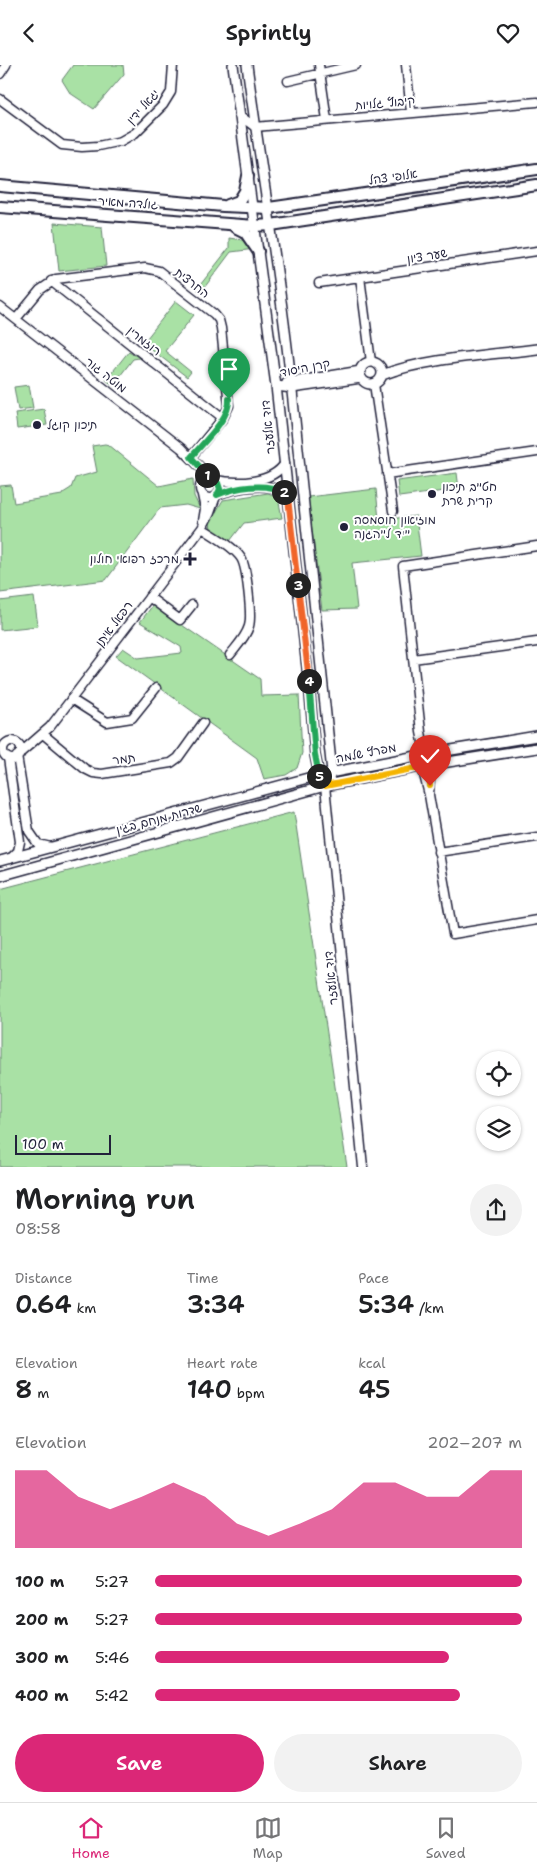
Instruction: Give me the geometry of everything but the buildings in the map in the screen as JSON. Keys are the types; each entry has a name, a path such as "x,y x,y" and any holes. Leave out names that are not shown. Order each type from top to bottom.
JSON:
{"main road":[{"name":"אלופי צהל","path":"252,208 269,208 537,169"},
{"path":"223,206 239,201 245,191 248,176"},
{"path":"255,226 537,185"},
{"name":"גולדה מאיר","path":"0,187 252,208"},
{"name":"גולדה מאיר","path":"0,207 255,226"},
{"path":"225,223 246,232 258,251"}],"street":[{"path":"0,74 6,65"},
{"name":"יגאל ידין","path":"0,99 62,145 98,146 121,141 136,133 163,105 170,92 173,65"},
{"name":"דוד אלעזר","path":"233,65 276,386 315,755 319,775 325,786 363,1167"},
{"path":"247,65 255,127 269,208 291,385 332,772 325,786"},
{"path":"319,65 328,120"},
{"path":"288,81 356,65"},
{"path":"406,65 411,112"},
{"name":"קיבוץ גלויות","path":"255,127 537,102"},
{"path":"239,115 255,127"},
{"name":"שער ציון","path":"319,283 537,251"},
{"name":"החרצית","path":"51,281 65,277 145,268 153,269 214,314 221,326 229,401 228,410 193,460"},
{"path":"360,277 371,362"},
{"path":"16,319 40,290 51,281"},
{"name":"רוזמרין","path":"51,281 223,418"},
{"name":"מוטה גור","path":"0,307 193,460 214,479"},
{"path":"382,372 445,361 537,349"},
{"path":"371,362 377,364 382,372 379,381 374,384 367,383 361,375 364,365 371,362"},
{"name":"קרן היסוד","path":"276,386 361,375"},
{"path":"374,384 392,511"},
{"path":"387,474 537,452"},
{"path":"193,460 200,473 200,486 205,509 202,527 236,553 243,561 246,569 250,623 246,634 230,655"},
{"path":"200,486 204,480 214,479 232,482 264,478 276,473 285,463"},
{"path":"214,479 220,488 216,496"},
{"path":"202,495 207,498 234,490 263,487 279,490 288,498"},
{"name":"רפאל איתן","path":"18,755 43,734 149,597 202,527 210,513 216,496"},
{"path":"537,546 403,566 422,755 452,934 537,921"},
{"path":"149,597 180,620 192,605"},
{"path":"413,659 537,642"},
{"path":"71,699 107,723 132,718 156,688"},
{"name":"תמר","path":"43,734 87,770 102,774 173,762 178,758 203,723"},
{"path":"5,860 18,851 20,842 3,743 27,740 43,734"},
{"name":"מפרץ שלמה","path":"319,775 422,755 537,737"},
{"path":"15,742 20,747 18,755 29,831 33,839 40,845 55,847"},
{"name":"מפרץ שלמה","path":"325,786 425,766 537,748"},
{"path":"4,754 12,758 18,755"},
{"path":"306,778 313,765 315,755"},
{"name":"שדרות מנחם בגין","path":"5,860 319,775"},
{"name":"שדרות מנחם בגין","path":"0,876 325,786"},
{"path":"438,852 537,837"}],"green space":[{"path":"73,65 123,65 124,74 94,109 70,93 62,80"},
{"path":"54,223 102,227 106,266 59,271"},
{"path":"229,238 249,241 255,249 231,252 201,292 197,289 229,248"},
{"path":"176,301 194,315 165,351 191,372 187,377 143,343"},
{"path":"129,351 139,358 133,359 113,385 106,380"},
{"path":"29,385 33,408 18,410 14,387"},
{"path":"44,409 47,425 17,429 15,413"},
{"path":"109,445 159,486 193,479 194,496 200,509 186,505 160,508 106,580 0,593 0,486 11,485 14,503 62,495 71,488 75,478 97,472 92,446"},
{"path":"457,473 459,489 399,497 397,481"},
{"name":"מוזיאון חוסמסה יד ל\"הגנה\"","path":"376,489 379,520 416,516 421,556 352,563 357,609 322,610 308,497"},
{"path":"268,493 278,497 282,518 244,523 230,541 211,529 210,522 223,500"},
{"path":"34,597 38,626 0,630 0,601"},
{"path":"153,605 260,679 261,696 299,695 302,753 297,768 286,775 264,779 257,758 116,656 123,648 138,658 182,653 181,647 140,622"},
{"path":"294,812 347,1167 0,1167 0,889"}],"place":[{"name":"תיכון קוגל","path":"37,425"},
{"name":"חט\"ב תיכון קרית שרת","path":"432,494"},
{"name":"מוזיאון חוסמסה יד ל\"הגנה\"","path":"344,527"},
{"name":"מרכז רפואי חולון","path":"190,559"}],"route":[{"path":"229,399 229,408 225,416 191,457 205,473 218,483 220,489 217,495 234,490 272,487 286,494 288,498 315,755 319,775 325,786 429,765 430,786"}]}
